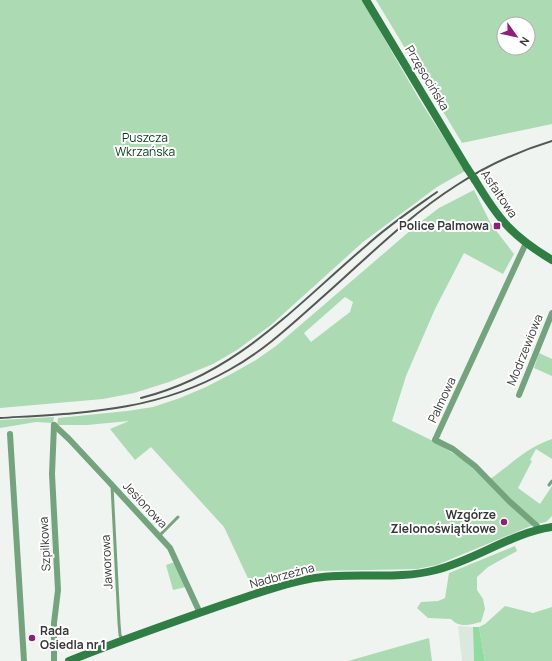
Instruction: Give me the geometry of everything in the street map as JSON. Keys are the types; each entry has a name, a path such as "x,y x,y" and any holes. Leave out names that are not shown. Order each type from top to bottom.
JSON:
{"street":[{"name":"Przęsocińska","path":"366,0 467,168"},
{"name":"Asfaltowa","path":"467,168 501,220 511,231 552,260"},
{"name":"Palmowa","path":"526,243 435,440 453,449 475,466 509,501 537,526 538,530"},
{"name":"Modrzewiowa","path":"519,395 552,313"},
{"name":"Jesionowa","path":"54,426 69,439 112,484 170,548 200,613"},
{"name":"Szpilkowa","path":"54,426 52,474 58,590 54,623 54,661"},
{"path":"10,434 24,661"},
{"name":"Nadbrzeżna","path":"73,660 122,640 200,613 310,578 410,574 436,570 453,565 538,530 552,527"}],"lane":[{"path":"549,486 552,481"},
{"name":"Jaworowa","path":"112,484 119,624 122,640"},
{"path":"159,536 178,517"}],"shaded area":[{"path":"458,626 473,627 474,661 462,661"},
{"path":"473,627 479,627 485,661 474,661"}],"green space":[{"name":"Puszcza Wkrzańska","path":"0,0 362,0 419,99 465,171 437,187 363,242 271,325 237,350 213,364 169,382 134,393 103,399 0,408"},
{"path":"376,0 552,0 552,124 462,143"},
{"path":"474,190 491,224 514,254 503,274 464,253 435,309 406,376 392,421 431,440 471,464 487,481 526,452 552,439 552,459 536,449 530,460 532,461 518,488 540,504 552,486 552,516 546,522 533,525 437,565 417,569 317,571 253,589 224,527 151,447 135,460 110,429 129,421 87,425 57,425 58,418 153,407 206,387 256,360 276,346 418,224 439,208","holes":["345,297 353,302 350,312 311,342 304,333"]},
{"path":"539,353 552,359 552,376 534,368"},
{"path":"54,417 53,423 36,422 0,428 0,420"},
{"path":"515,546 517,551 488,567 477,577 477,590 483,599 485,609 481,622 461,625 451,619 428,618 417,608 421,602 438,601 445,598 449,573"},
{"path":"175,562 186,587 173,590 166,565"},
{"path":"505,606 533,613 552,607 552,661 485,661 479,627 485,624"},
{"path":"429,638 432,661 348,661"}],"railway":[{"path":"0,418 89,412 118,408 174,395 229,370 275,339 402,226 438,198 491,165 527,149 552,141"},
{"path":"141,398 175,387 207,373 236,355 289,314 401,217 437,192"}],"place":[{"name":"Police Palmowa","path":"497,226"},
{"name":"Wzgórze Zielonoświątkowe","path":"504,522"},
{"name":"Rada Osiedla nr 1","path":"32,638"}]}
